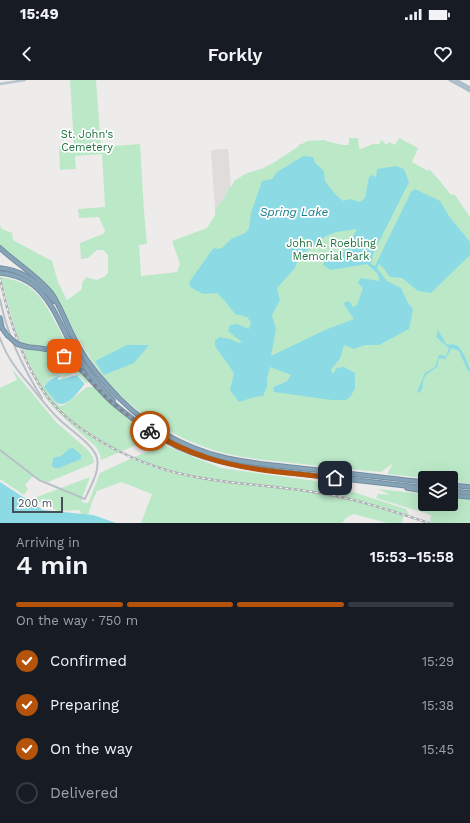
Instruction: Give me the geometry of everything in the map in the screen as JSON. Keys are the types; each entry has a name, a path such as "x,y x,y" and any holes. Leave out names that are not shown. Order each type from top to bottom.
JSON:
{"highway":[{"path":"0,248 46,287 56,301 74,340 100,377 114,393 140,417 160,431 181,442 211,453 238,460 418,481"},
{"path":"0,268 22,273 32,278 53,300 66,321"},
{"path":"0,273 9,274 26,280 41,292 50,304 76,352 94,379 119,406 144,426"},
{"path":"0,318 2,328 17,344 49,350 64,356 82,371 113,403 164,439 186,450 225,463 274,471 418,487"},
{"path":"391,484 403,488 418,490"},
{"path":"458,485 470,486"},
{"path":"458,492 470,493"},
{"path":"458,496 469,497"}],"main road":[{"path":"0,84 25,80"},
{"path":"450,80 470,91"},
{"path":"456,80 470,88"}],"street":[{"path":"0,300 5,321 14,347 44,403"},
{"path":"0,338 11,362 44,403 58,418 91,446 96,453 98,461 97,471 85,499 38,480 0,450"}],"shaded area":[{"path":"228,149 231,186 229,187 227,194 220,205 215,209 211,151"}],"green space":[{"path":"70,80 96,80 101,147 140,144 147,244 139,245 141,276 177,272 180,264 172,241 207,228 215,215 215,209 224,199 229,187 232,186 234,181 247,173 261,169 273,163 299,146 299,144 307,141 326,140 343,145 349,145 349,138 358,138 359,148 361,149 373,144 380,144 380,140 385,144 388,144 389,142 395,145 399,138 418,148 412,162 428,171 429,169 450,194 455,195 470,217 470,484 458,482 458,471 418,471 418,477 387,474 392,464 381,472 262,460 232,455 205,447 186,439 151,420 135,408 106,380 94,364 54,296 44,285 24,271 24,267 0,246 0,225 2,229 12,233 13,240 52,261 58,282 67,300 82,289 82,283 86,277 96,280 104,277 108,273 108,255 103,250 97,250 88,258 81,259 80,243 103,234 105,231 99,217 79,218 78,209 105,207 102,154 75,156 76,169 60,170 59,146 74,146","holes":["341,358 331,370 333,374 273,387"]},
{"path":"0,277 22,283 34,291 42,300 78,363 76,364 59,353 88,381 87,384 75,372 60,380 66,373 51,378 44,385 59,406 64,405 87,387 95,387 120,412 148,434 141,443 101,460 100,454 96,447 54,408 45,397 33,375 35,374 18,338"},
{"path":"12,369 56,422 88,450 94,461 94,463 48,482 32,477 25,485 28,489 24,495 0,479 0,388 17,380"},
{"path":"164,445 221,468 331,483 331,485 406,509 409,515 404,514 402,523 387,523 354,514 346,518 342,523 141,523 152,494 121,482 97,491 88,515 83,516 79,510 58,511 39,502 37,497 90,477 82,498 84,503 87,503 100,473"},
{"path":"378,489 418,493 418,511 376,498 378,494 390,495"},
{"path":"458,496 470,497 470,523 432,523 430,522 431,515 418,511 458,511"}],"water":[{"name":"Spring Lake","path":"303,156 313,157 315,163 324,171 325,181 335,194 343,201 350,199 360,202 365,198 369,177 371,175 376,177 377,169 396,166 404,169 409,182 373,254 371,264 375,266 411,192 415,189 440,201 449,216 470,242 470,255 431,293 418,291 402,278 390,277 379,264 377,268 387,281 401,288 408,303 413,309 409,329 379,345 365,345 354,349 344,345 340,359 331,370 333,374 337,368 344,367 355,373 355,388 351,396 346,400 332,400 274,392 273,387 287,381 291,375 270,367 267,378 267,387 263,396 254,397 239,402 230,390 234,373 215,346 215,341 219,337 230,339 239,343 242,342 228,331 230,325 237,324 249,329 251,322 247,317 235,314 217,293 203,294 189,285 190,281 212,250 215,248 222,248 231,239 245,233 249,229 251,213 262,181 272,179 277,172","holes":["357,229 342,255 326,258 323,265 331,270 367,264 378,274 379,281 360,278 358,283 363,288 357,305 353,307 349,301 343,303 354,319 325,330 271,356 276,329 272,315 280,300 277,288 295,268 299,257 326,236 336,232"]},
{"path":"438,330 446,344 456,345 461,350 470,372 468,371 459,351 452,348 445,359 439,358 437,367 425,376 419,393 417,392 425,373 435,367 439,355 446,356 449,348 436,337"},
{"path":"127,345 149,345 134,363 104,375 95,361"},
{"path":"64,375 57,378 59,380 77,375 84,385 72,398 61,404 57,403 44,387 52,378"},
{"path":"73,448 81,455 81,459 59,468 52,466 53,458 61,456 69,449"},
{"path":"0,482 43,510 93,515 116,523 0,523"}],"railway":[{"path":"0,279 18,342 24,357 40,386 49,399 64,415 104,444 142,462 168,471 212,480 309,491 351,500 429,523"}],"way so far":[{"path":"64,356 82,371 106,397 150,431"}],"route":[{"path":"150,431 186,450 225,463 274,471 335,478"}],"park label":[{"name":"St. John's Cemetery","path":"87,140"},
{"name":"John A. Roebling Memorial Park","path":"331,249"}]}
